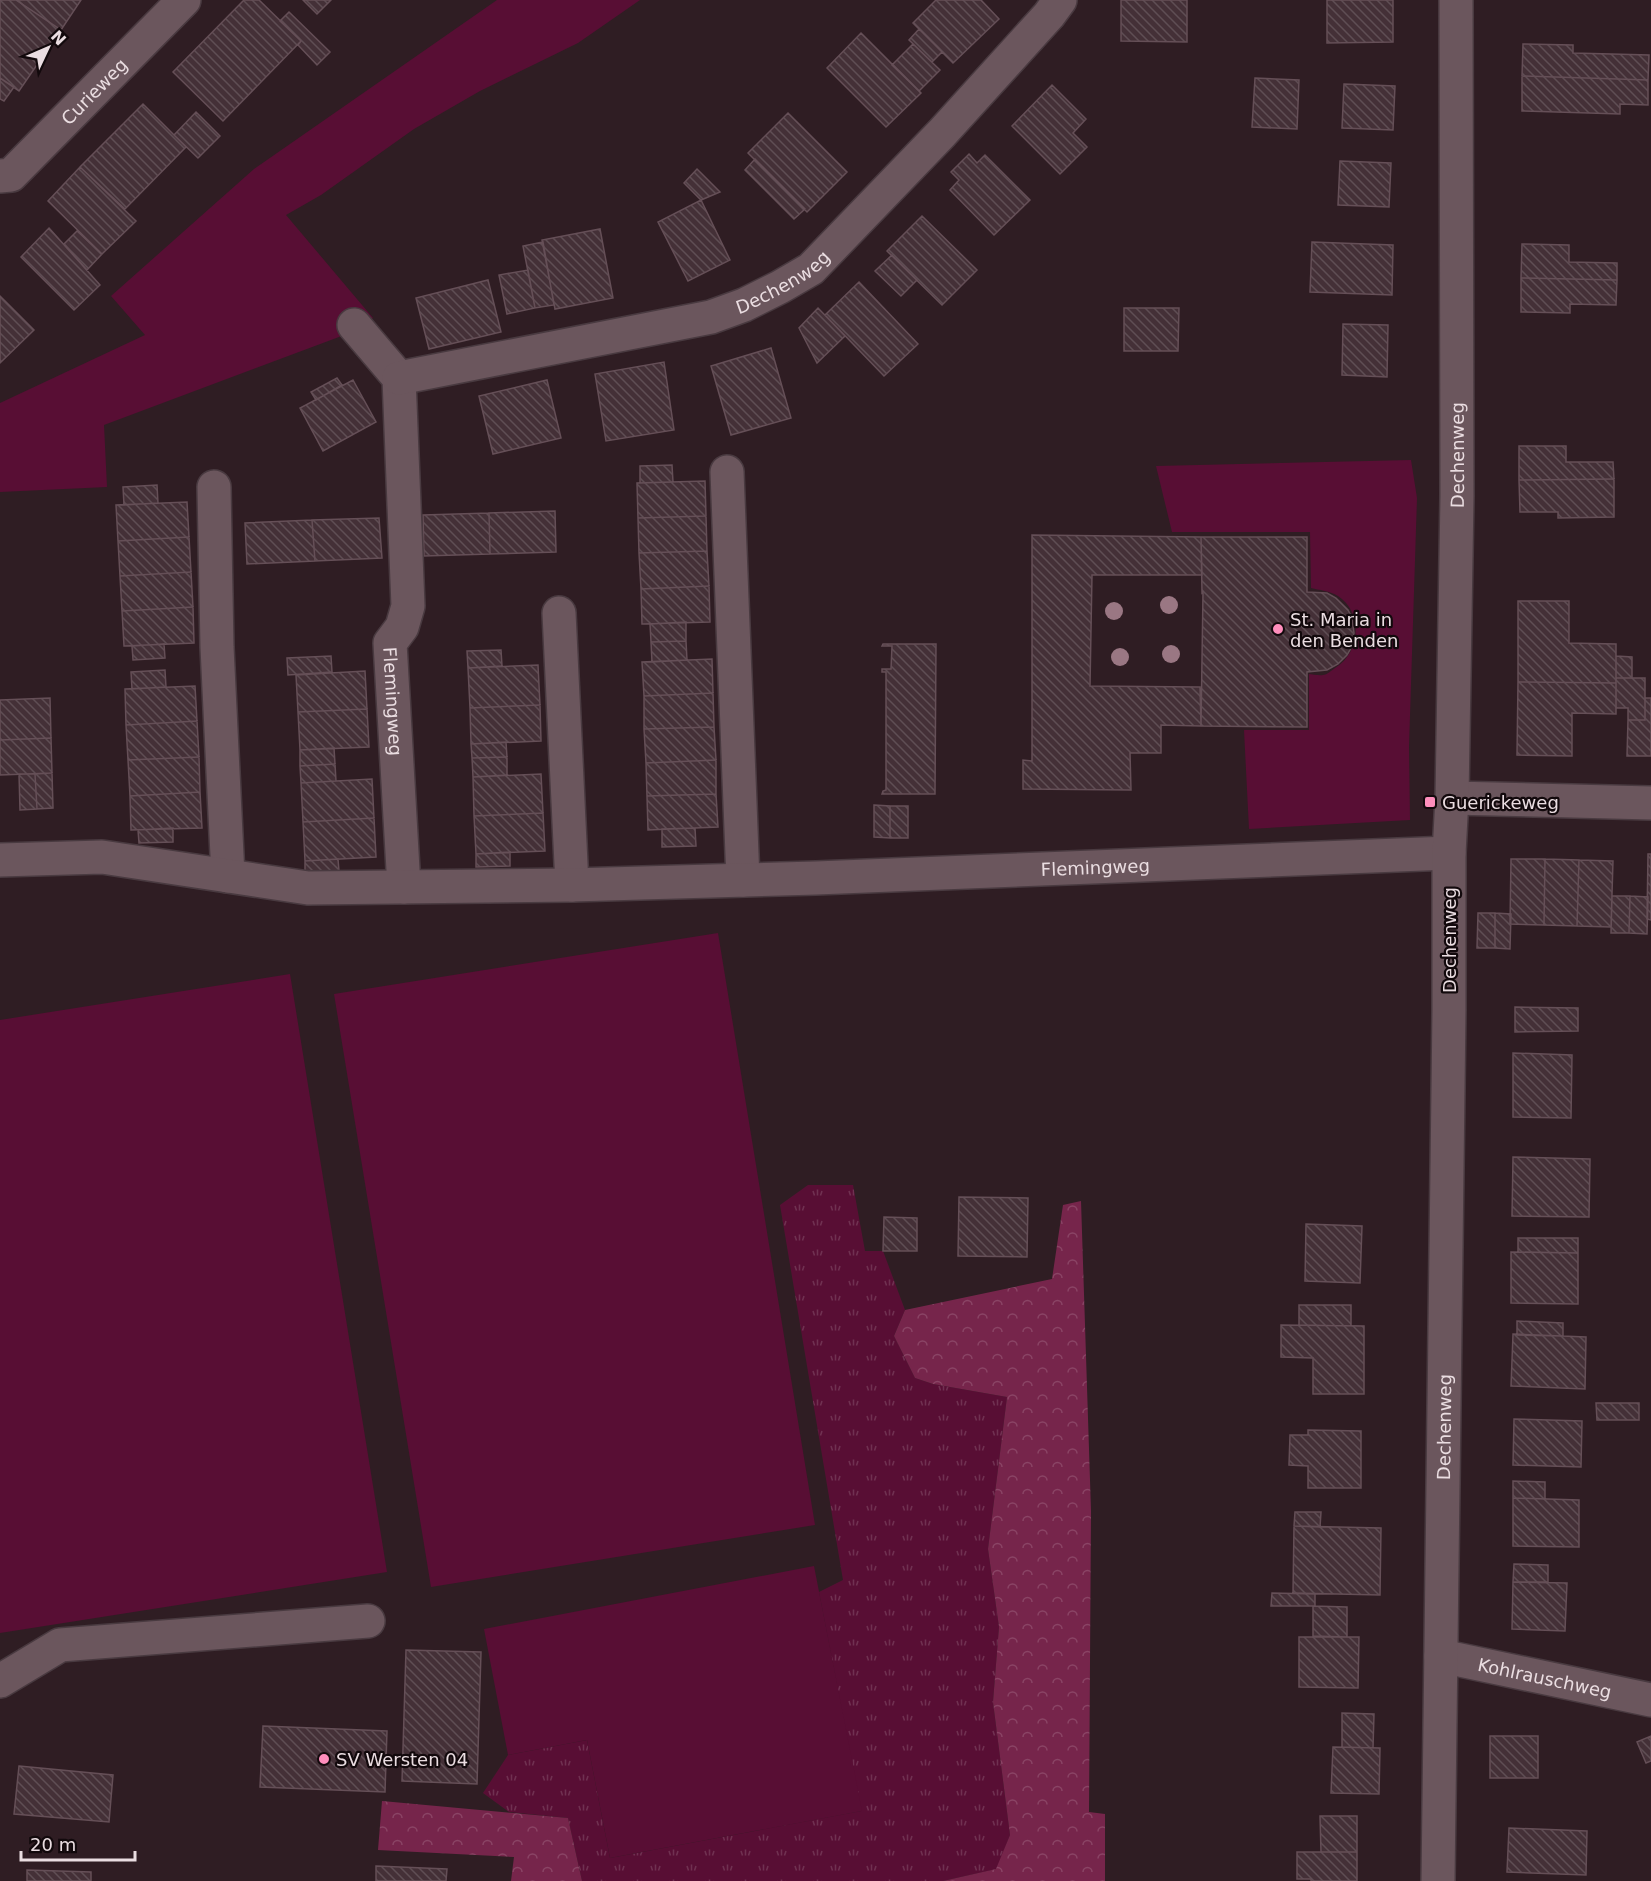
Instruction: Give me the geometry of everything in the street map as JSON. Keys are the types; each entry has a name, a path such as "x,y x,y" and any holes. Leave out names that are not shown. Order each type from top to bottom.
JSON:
{"street":[{"name":"Curieweg","path":"0,176 11,175 183,0"},
{"name":"Dechenweg","path":"399,378 711,317 780,287 811,269 942,133 1060,0"},
{"name":"Dechenweg","path":"1438,1881 1449,853 1457,496 1456,0"},
{"path":"354,325 399,378"},
{"name":"Flemingweg","path":"399,378 408,606 402,627 390,643 405,887"},
{"path":"727,472 743,880"},
{"path":"214,487 217,647 228,876"},
{"path":"559,613 572,885"},
{"path":"1452,798 1651,803"},
{"name":"Flemingweg","path":"0,860 102,857 308,888 572,885 743,880 1449,853"},
{"path":"0,1681 60,1645 368,1621"},
{"name":"Kohlrauschweg","path":"1441,1656 1651,1700"}],"green space":[{"path":"497,0 640,0 578,43 480,91 414,129 321,195 286,215 373,318 347,334 104,425 107,487 0,492 0,403 145,335 111,296 254,169"},
{"path":"1411,460 1417,498 1409,747 1410,820 1249,829 1244,730 1309,730 1309,674 1325,675 1343,661 1350,653 1354,643 1355,622 1352,612 1338,596 1311,588 1310,532 1172,532 1156,466"},
{"path":"718,933 815,1525 431,1587 334,994"},
{"path":"290,974 387,1572 0,1633 0,1020"},
{"path":"808,1185 853,1185 865,1251 883,1251 905,1310 894,1336 915,1378 933,1384 1007,1397 988,1549 999,1627 993,1702 1010,1835 997,1869 943,1881 582,1881 568,1818 509,1812 483,1793 508,1755 587,1740 610,1858 861,1811 819,1592 843,1580 780,1205"},
{"path":"1081,1201 1091,1511 1089,1812 1105,1814 1105,1881 943,1881 996,1869 1010,1835 993,1702 999,1627 988,1549 1007,1397 933,1384 915,1378 894,1336 905,1310 1052,1279 1063,1205"},
{"path":"814,1566 862,1811 610,1858 587,1740 508,1755 484,1629"},
{"path":"382,1801 568,1818 582,1881 511,1881 514,1857 378,1850"}],"building":[{"path":"0,0 16,0 61,30 19,91 0,78"},
{"path":"16,0 81,0 61,30"},
{"path":"244,0 259,0 301,41 223,121 173,72"},
{"path":"303,0 331,0 317,14"},
{"path":"936,0 981,0 999,19 953,63 913,23"},
{"path":"1121,0 1187,0 1187,42 1121,41"},
{"path":"1327,0 1393,0 1393,42 1327,43"},
{"path":"289,12 330,52 317,65 298,45 301,41 280,21"},
{"path":"919,29 942,52 932,62 909,40"},
{"path":"861,33 921,93 886,127 827,68"},
{"path":"913,44 940,70 919,91 892,65"},
{"path":"1523,44 1573,45 1573,53 1649,55 1648,80 1522,76"},
{"path":"1522,76 1648,80 1648,105 1620,104 1620,114 1522,111"},
{"path":"0,78 14,87 4,101 0,99"},
{"path":"1255,78 1299,80 1297,129 1252,127"},
{"path":"1344,84 1395,86 1393,130 1342,128"},
{"path":"1052,85 1086,119 1073,133 1087,147 1060,174 1012,126"},
{"path":"143,104 186,147 125,209 80,167"},
{"path":"196,112 220,136 198,158 174,135"},
{"path":"788,113 847,172 807,212 748,153"},
{"path":"969,154 977,163 985,155 1030,200 994,235 950,190 959,180 951,172"},
{"path":"755,159 805,209 794,219 745,170"},
{"path":"1340,161 1391,163 1389,207 1338,205"},
{"path":"80,167 136,221 102,254 48,201"},
{"path":"697,169 720,192 701,200 684,183"},
{"path":"701,200 730,260 688,281 658,222"},
{"path":"922,216 977,270 942,305 887,251"},
{"path":"49,228 100,285 74,310 21,257"},
{"path":"600,229 613,298 555,309 542,240"},
{"path":"77,231 102,254 87,270 64,244"},
{"path":"543,242 554,305 535,308 523,246"},
{"path":"1312,242 1393,245 1392,295 1310,292"},
{"path":"1522,244 1569,245 1569,262 1617,263 1617,280 1521,278"},
{"path":"892,255 917,280 901,296 875,271"},
{"path":"528,270 535,308 507,314 499,275"},
{"path":"1521,278 1617,280 1616,305 1570,304 1570,313 1521,312"},
{"path":"488,280 501,332 429,349 416,298"},
{"path":"859,282 918,344 884,376 825,315"},
{"path":"0,296 34,330 0,363"},
{"path":"818,308 845,336 817,363 799,328"},
{"path":"1124,308 1179,308 1178,351 1124,351"},
{"path":"1343,324 1388,325 1387,377 1342,375"},
{"path":"771,348 791,418 731,435 711,366"},
{"path":"664,362 674,430 606,441 595,374"},
{"path":"337,378 342,385 316,400 311,392"},
{"path":"353,380 376,422 323,451 300,408"},
{"path":"547,380 561,438 493,454 479,396"},
{"path":"1519,446 1566,446 1566,462 1613,462 1614,479 1519,480"},
{"path":"672,465 673,482 640,483 640,466"},
{"path":"1614,479 1614,517 1558,518 1558,512 1520,512 1519,480"},
{"path":"705,481 706,516 638,518 637,483"},
{"path":"157,485 158,503 124,505 123,487"},
{"path":"187,502 189,537 118,541 116,505"},
{"path":"555,511 556,552 490,554 489,513"},
{"path":"489,513 490,554 424,556 423,515"},
{"path":"706,516 707,551 639,553 638,518"},
{"path":"379,518 382,558 315,561 312,520"},
{"path":"312,520 315,561 247,564 245,523"},
{"path":"1032,535 1201,537 1202,575 1092,575 1090,686 1200,687 1201,726 1161,725 1161,753 1130,753 1131,790 1023,789 1023,760 1032,761"},
{"path":"189,537 191,572 120,576 118,541"},
{"name":"St. Maria in den Benden","path":"1201,537 1307,537 1307,592 1327,593 1348,610 1352,618 1354,633 1347,655 1327,670 1307,672 1307,727 1201,726 1203,592"},
{"path":"707,551 709,586 641,589 639,553"},
{"path":"191,572 193,607 122,611 120,576"},
{"path":"709,586 710,622 642,624 641,589"},
{"path":"1518,601 1569,601 1569,643 1616,644 1616,683 1518,682"},
{"path":"193,607 194,643 124,646 122,611"},
{"path":"686,622 686,641 651,642 650,624"},
{"path":"686,641 687,660 652,662 651,642"},
{"path":"164,644 165,658 133,660 132,646"},
{"path":"883,644 936,644 935,794 882,794 886,790 886,672 882,672 882,669 891,669 892,646 882,646"},
{"path":"501,650 502,666 468,668 467,651"},
{"path":"331,656 332,672 288,675 287,658"},
{"path":"1616,656 1632,657 1632,678 1616,678"},
{"path":"712,659 713,693 644,696 642,662"},
{"path":"538,665 540,705 470,708 468,668"},
{"path":"165,670 166,687 132,689 131,672"},
{"path":"365,671 367,709 298,712 296,675"},
{"path":"1616,678 1645,678 1645,720 1628,720 1628,708 1616,708"},
{"path":"1518,682 1616,683 1616,714 1572,713 1572,756 1517,755"},
{"path":"195,686 197,721 126,725 125,689"},
{"path":"713,693 714,727 644,729 644,696"},
{"path":"50,698 51,738 0,740 0,700"},
{"path":"1645,698 1651,698 1651,756 1627,756 1628,720 1645,720"},
{"path":"540,705 541,741 471,744 470,708"},
{"path":"367,709 369,747 300,750 298,712"},
{"path":"197,721 199,757 128,760 126,725"},
{"path":"714,727 716,760 646,763 644,729"},
{"path":"51,738 52,773 0,775 0,740"},
{"path":"506,742 507,757 472,758 471,744"},
{"path":"334,748 335,764 300,766 300,750"},
{"path":"199,757 200,792 130,796 128,760"},
{"path":"507,757 507,775 473,777 472,758"},
{"path":"716,760 716,794 647,796 646,763"},
{"path":"335,764 336,781 301,783 300,766"},
{"path":"52,773 53,808 37,809 35,774"},
{"path":"19,774 35,774 37,809 20,810"},
{"path":"541,774 543,813 474,816 473,777"},
{"path":"372,779 374,818 303,822 301,783"},
{"path":"200,792 202,828 131,830 130,796"},
{"path":"716,794 718,827 648,830 647,796"},
{"path":"874,805 890,806 890,838 874,837"},
{"path":"890,806 908,806 908,838 890,838"},
{"path":"543,813 545,851 476,854 474,816"},
{"path":"374,818 376,857 305,861 303,822"},
{"path":"173,828 173,842 139,843 138,830"},
{"path":"695,828 696,846 662,847 662,829"},
{"path":"510,852 510,866 476,867 476,854"},
{"path":"1648,854 1651,854 1651,920 1647,919"},
{"path":"338,859 339,871 305,873 305,861"},
{"path":"1511,859 1545,859 1544,925 1510,924"},
{"path":"1545,859 1579,860 1577,926 1544,925"},
{"path":"1579,860 1613,861 1611,927 1577,926"},
{"path":"1612,896 1630,896 1629,933 1611,933"},
{"path":"1630,896 1648,897 1647,934 1629,933"},
{"path":"1478,913 1495,913 1495,948 1477,948"},
{"path":"1495,913 1511,914 1510,949 1495,948"},
{"path":"1515,1007 1578,1008 1578,1031 1515,1032"},
{"path":"1513,1053 1572,1055 1571,1118 1513,1117"},
{"path":"1513,1157 1590,1159 1589,1217 1512,1216"},
{"path":"959,1197 1028,1198 1027,1257 958,1256"},
{"path":"884,1217 917,1218 917,1251 883,1251"},
{"path":"1306,1224 1362,1226 1360,1283 1305,1281"},
{"path":"1518,1238 1578,1238 1578,1253 1518,1252"},
{"path":"1511,1252 1578,1253 1578,1304 1511,1303"},
{"path":"1299,1305 1351,1305 1351,1326 1299,1325"},
{"path":"1517,1321 1563,1323 1563,1336 1517,1335"},
{"path":"1281,1325 1364,1326 1364,1394 1313,1394 1313,1358 1281,1357"},
{"path":"1513,1334 1586,1337 1585,1389 1511,1386"},
{"path":"1596,1403 1639,1403 1639,1420 1597,1420"},
{"path":"1514,1419 1582,1421 1581,1467 1513,1465"},
{"path":"1308,1430 1361,1431 1361,1488 1308,1488 1308,1466 1289,1465 1290,1435 1308,1435"},
{"path":"1513,1481 1545,1482 1545,1499 1513,1498"},
{"path":"1513,1498 1579,1500 1579,1547 1513,1546"},
{"path":"1295,1512 1321,1512 1320,1527 1294,1526"},
{"path":"1294,1526 1381,1528 1380,1595 1293,1593"},
{"path":"1514,1564 1548,1565 1548,1582 1513,1582"},
{"path":"1513,1582 1567,1583 1565,1631 1512,1629"},
{"path":"1272,1593 1315,1594 1315,1606 1271,1606"},
{"path":"1313,1606 1347,1607 1347,1637 1313,1636"},
{"path":"1299,1637 1359,1637 1358,1688 1299,1687"},
{"path":"406,1650 481,1652 477,1784 402,1781"},
{"path":"1342,1713 1374,1714 1373,1748 1342,1747"},
{"name":"SV Wersten 04","path":"263,1726 387,1731 385,1792 260,1787"},
{"path":"1490,1736 1538,1736 1538,1778 1490,1778"},
{"path":"1651,1736 1651,1761 1646,1763 1637,1742"},
{"path":"1333,1747 1380,1748 1379,1794 1331,1793"},
{"path":"19,1766 113,1775 109,1822 14,1814"},
{"path":"1320,1816 1357,1816 1357,1852 1321,1852"},
{"path":"1509,1828 1587,1831 1586,1875 1507,1872"},
{"path":"1297,1852 1357,1852 1357,1881 1297,1879"},
{"path":"376,1866 447,1869 446,1881 376,1881"},
{"path":"27,1870 91,1872 91,1881 27,1881"}],"place":[{"name":"St. Maria in den Benden","path":"1278,629"},
{"name":"Guerickeweg","path":"1430,802"},
{"name":"SV Wersten 04","path":"324,1759"}]}
